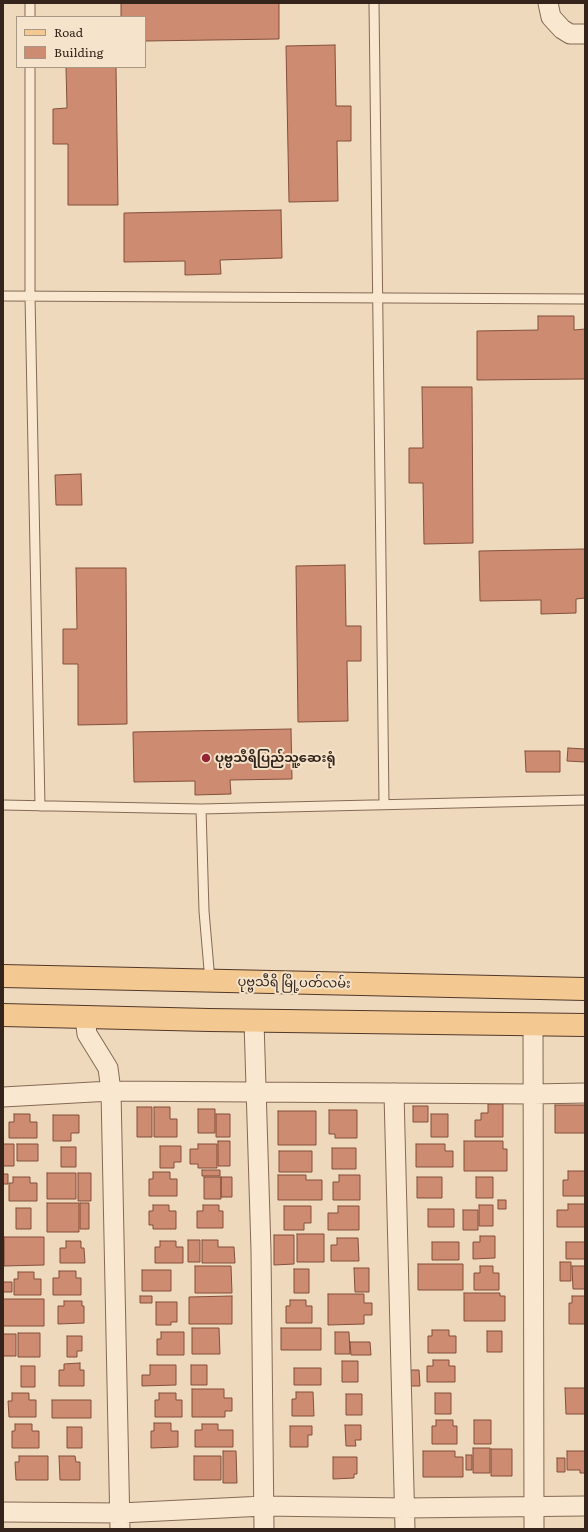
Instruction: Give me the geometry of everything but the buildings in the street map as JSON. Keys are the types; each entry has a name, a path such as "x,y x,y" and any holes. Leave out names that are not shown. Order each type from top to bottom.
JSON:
{"main road":[{"name":"ပုဗ္ဗသီရိ မြို့ပတ်လမ်း","path":"3,976 210,982 585,989"},
{"path":"3,1014 85,1018 585,1025"}],"street":[{"path":"548,3 551,17 562,29 570,34 585,34"},
{"path":"85,1018 87,1034 108,1068 111,1091 120,1521"},
{"path":"254,1021 261,1251 264,1529"},
{"path":"533,1025 534,1529"},
{"path":"3,1097 111,1091 533,1094 585,1092"},
{"path":"394,1093 405,1529"},
{"path":"3,1512 120,1521 264,1506 405,1508 585,1506"}],"lane":[{"path":"30,3 30,16"},
{"path":"374,3 384,804"},
{"path":"30,68 30,296 40,806"},
{"path":"3,296 585,299"},
{"path":"3,805 201,809 585,800"},
{"path":"201,809 204,911 210,982"}],"place":[{"name":"ပုဗ္ဗသီရိပြည်သူ့ဆေးရုံ","path":"206,758"}]}
